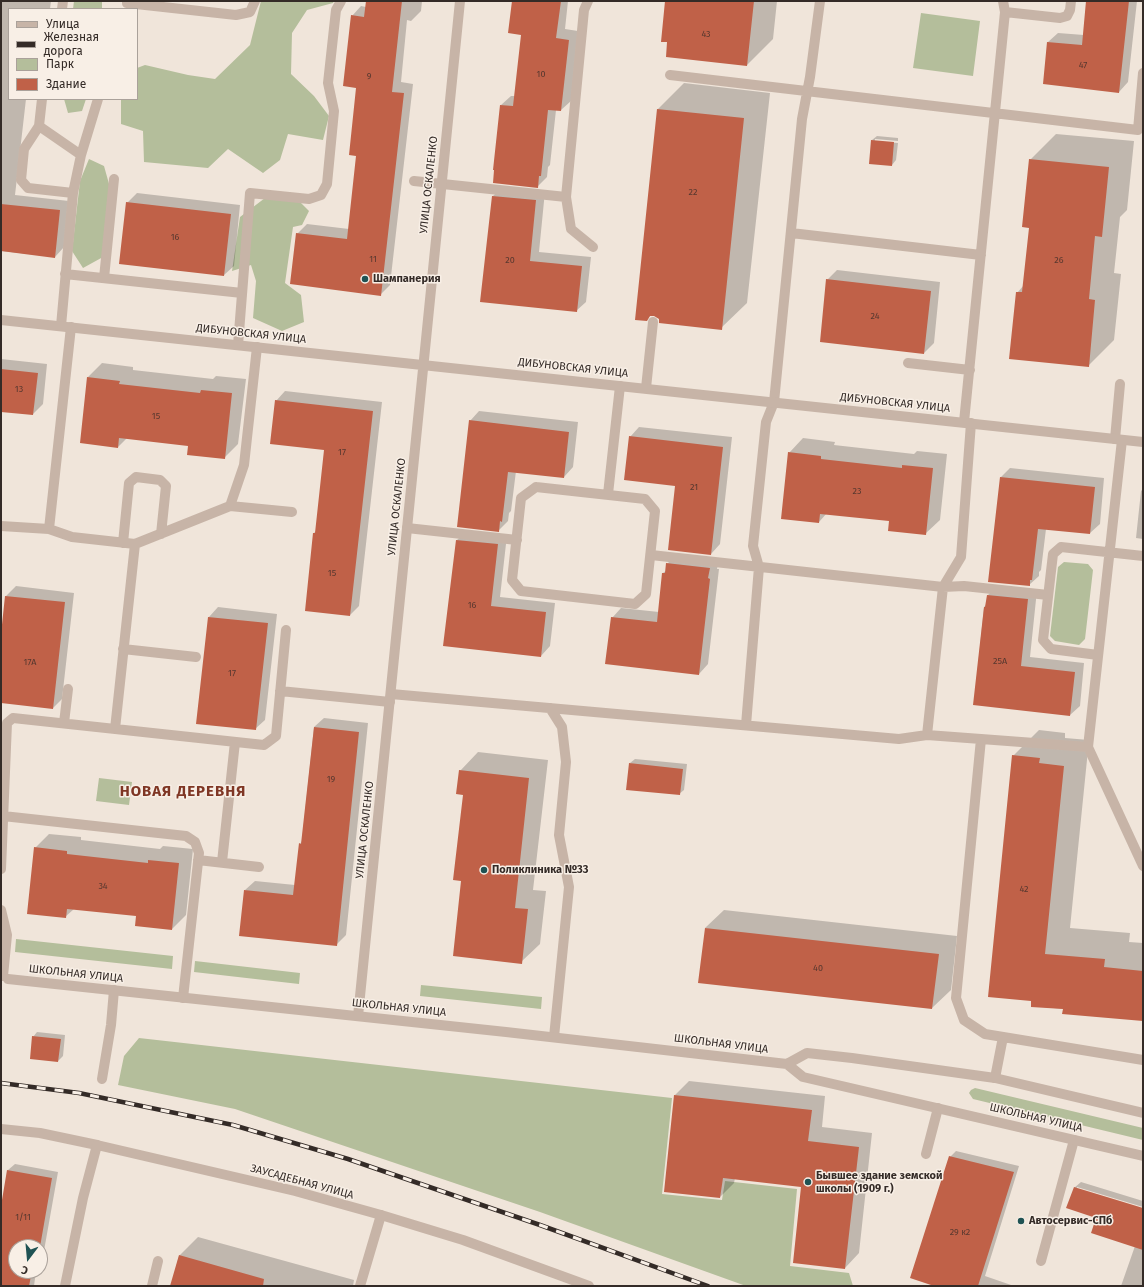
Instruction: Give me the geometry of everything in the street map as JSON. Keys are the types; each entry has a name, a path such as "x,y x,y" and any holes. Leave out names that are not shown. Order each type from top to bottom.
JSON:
{"street":[{"path":"127,4 236,15 250,12 255,1"},
{"path":"238,344 250,193 309,199 321,196 327,184 334,111 328,84 336,10 341,1"},
{"name":"УЛИЦА ОСКАЛЕНКО","path":"358,1016 460,1"},
{"path":"588,1 584,10 566,197 571,229 593,247"},
{"path":"746,725 758,567 753,546 766,422 774,402 802,119 808,92 820,1"},
{"path":"927,735 943,588 961,558 970,370 995,113 1002,4 1060,18 1067,16 1070,10 1071,1"},
{"path":"670,75 1138,130 1143,73"},
{"path":"42,100 39,126 24,149 21,180 28,188 73,193"},
{"path":"49,529 66,327 66,274 73,193 81,155 98,100"},
{"path":"39,126 81,155"},
{"path":"104,278 114,179"},
{"path":"414,181 566,197"},
{"path":"791,233 981,255"},
{"path":"66,274 242,293"},
{"name":"ДИБУНОВСКАЯ УЛИЦА","path":"1,320 257,346 1143,442"},
{"path":"646,388 653,322"},
{"path":"230,506 244,465 257,346"},
{"path":"908,363 970,370"},
{"path":"1120,384 1119,439 1110,552 1088,747 1143,866"},
{"path":"608,494 620,386"},
{"path":"123,543 129,483 136,477 160,480 166,486 161,534"},
{"path":"536,487 608,494 645,499 656,511 646,594 635,604 521,591 512,580 521,498 536,487"},
{"path":"1,526 49,529 72,537 135,544 230,506 292,512"},
{"path":"408,528 517,540"},
{"path":"114,728 135,544"},
{"path":"1098,655 1051,649 1043,640 1053,554 1061,547 1143,556"},
{"path":"651,555 943,588 964,586 1048,595"},
{"path":"1,869 7,723 13,718 264,745 276,736 286,630"},
{"path":"123,649 196,657"},
{"path":"64,723 68,689"},
{"path":"280,691 550,708 899,739 927,735 1088,747"},
{"path":"550,708 562,727 566,762 559,835 569,887 554,1037"},
{"path":"981,739 956,998 964,1020 984,1034 1143,1060"},
{"path":"222,862 235,742"},
{"path":"3,816 186,836 195,842 199,853 183,998"},
{"path":"198,860 259,867"},
{"name":"ШКОЛЬНАЯ УЛИЦА","path":"1,910 7,935 5,978 554,1037 787,1064 803,1077 1143,1156"},
{"path":"102,1079 111,1025 114,990"},
{"path":"996,1078 1003,1037"},
{"path":"787,1064 807,1053 860,1059 996,1078 1143,1113"},
{"path":"926,1154 938,1108"},
{"name":"ЗАУСАДЕБНАЯ УЛИЦА","path":"1,1130 40,1133 295,1191 463,1240 589,1286"},
{"path":"1041,1261 1074,1140"},
{"path":"65,1286 83,1198 97,1145"},
{"path":"360,1286 381,1215"},
{"path":"152,1286 158,1261"}],"green space":[{"path":"74,1 102,1 102,8 73,8"},
{"path":"261,1 334,1 333,3 307,10 292,33 291,74 314,96 329,116 323,140 288,134 280,160 263,173 228,149 208,168 144,162 143,131 121,124 121,100 138,100 138,68 145,65 188,75 215,79 250,45"},
{"path":"921,13 980,21 973,76 913,68"},
{"path":"64,100 86,100 82,111 68,113"},
{"path":"89,159 104,166 111,191 103,257 83,268 72,251 80,181"},
{"path":"290,192 309,211 302,225 293,227 285,283 301,295 304,322 282,331 253,318 256,281 251,265 232,271 240,217 265,198"},
{"path":"1064,562 1088,564 1093,570 1085,639 1079,645 1055,641 1050,636 1058,567"},
{"path":"99,778 132,782 129,805 96,801"},
{"path":"16,939 173,956 172,969 15,952"},
{"path":"195,961 300,973 299,984 194,972"},
{"path":"421,985 542,997 541,1009 420,996"},
{"path":"139,1038 672,1098 662,1194 722,1200 725,1181 797,1189 790,1266 849,1273 853,1286 746,1286 540,1212 235,1109 118,1085 124,1056"},
{"path":"975,1088 1143,1128 1143,1140 973,1099 969,1093"}],"building":[{"path":"366,1 402,1 392,92 404,93 381,296 290,284 296,233 347,239 356,156 349,155 356,88 343,86 351,15 364,17"},
{"path":"512,1 561,1 556,38 569,40 561,111 548,110 541,176 539,176 538,188 493,183 500,105 513,106 521,35 508,33"},
{"path":"665,1 754,1 747,66 666,57 667,42 661,42"},
{"path":"1086,1 1129,1 1119,93 1043,84 1047,42 1082,45"},
{"path":"657,109 744,118 722,330 659,323 659,319 654,316 650,316 647,321 635,320"},
{"path":"871,140 894,142 892,166 869,164"},
{"path":"1029,159 1109,167 1102,237 1095,236 1089,299 1095,300 1089,367 1009,359 1016,292 1022,292 1029,228 1022,227"},
{"path":"492,196 536,200 530,261 582,266 577,312 480,302"},
{"path":"126,202 231,214 224,276 119,264"},
{"path":"1,204 60,210 55,258 1,251"},
{"path":"826,279 931,291 924,354 820,342"},
{"path":"1,369 38,373 33,415 1,412"},
{"path":"87,377 120,381 119,384 200,393 201,390 232,393 225,459 187,455 188,446 119,438 118,448 80,443"},
{"path":"275,400 373,411 350,616 305,611 324,450 270,444"},
{"path":"469,420 569,432 564,478 508,472 502,522 500,521 499,532 457,527"},
{"path":"629,436 723,447 711,555 668,550 675,486 624,480"},
{"path":"788,452 821,456 821,459 902,468 902,465 933,468 926,535 888,531 889,521 820,514 819,523 781,519"},
{"path":"1000,477 1095,487 1090,534 1038,529 1030,586 988,582"},
{"path":"456,540 498,544 491,606 546,612 541,657 443,646"},
{"path":"666,563 710,568 699,675 605,664 611,617 657,622 662,573 665,573"},
{"path":"987,595 1028,599 1021,666 1075,672 1070,716 973,705 984,607"},
{"path":"5,596 65,602 53,709 1,703 1,634"},
{"path":"208,617 268,623 256,730 196,724"},
{"path":"314,727 359,732 337,946 239,936 244,890 293,895 299,843 301,844"},
{"path":"1012,755 1040,758 1039,763 1064,766 1045,954 1105,959 1104,967 1143,971 1143,1021 1062,1014 1063,1009 1031,1007 1031,1001 988,997"},
{"path":"629,763 683,769 680,795 626,790"},
{"name":"Поликлиника №33","path":"459,770 529,778 515,908 528,909 522,964 453,956 461,881 453,880 463,795 456,794"},
{"path":"34,847 67,851 67,854 148,863 148,860 179,863 172,930 135,926 136,916 67,909 66,918 27,914"},
{"path":"705,928 939,954 932,1009 698,983"},
{"path":"32,1036 61,1039 58,1062 30,1059"},
{"name":"Бывшее здание земской школы (1909 г.)","path":"674,1095 812,1110 808,1141 859,1147 845,1269 793,1263 801,1187 723,1178 720,1198 664,1192"},
{"path":"949,1156 1014,1172 978,1286 934,1286 910,1278"},
{"path":"7,1170 52,1178 41,1239 8,1239 8,1279 30,1279 29,1286 1,1286 1,1206"},
{"path":"1074,1187 1143,1208 1143,1250 1091,1233 1096,1218 1066,1208"},
{"path":"179,1255 264,1279 263,1286 170,1286"}],"railway":[{"path":"1,1083 79,1093 233,1125 348,1159 540,1225 708,1286"}],"place":[{"name":"Шампанерия","path":"365,279"},
{"name":"Поликлиника №33","path":"484,870"},
{"name":"Бывшее здание земской школы (1909 г.)","path":"808,1182"},
{"name":"Автосервис-СПб","path":"1021,1221"}],"district":[{"name":"НОВАЯ ДЕРЕВНЯ","path":"183,792"}]}
